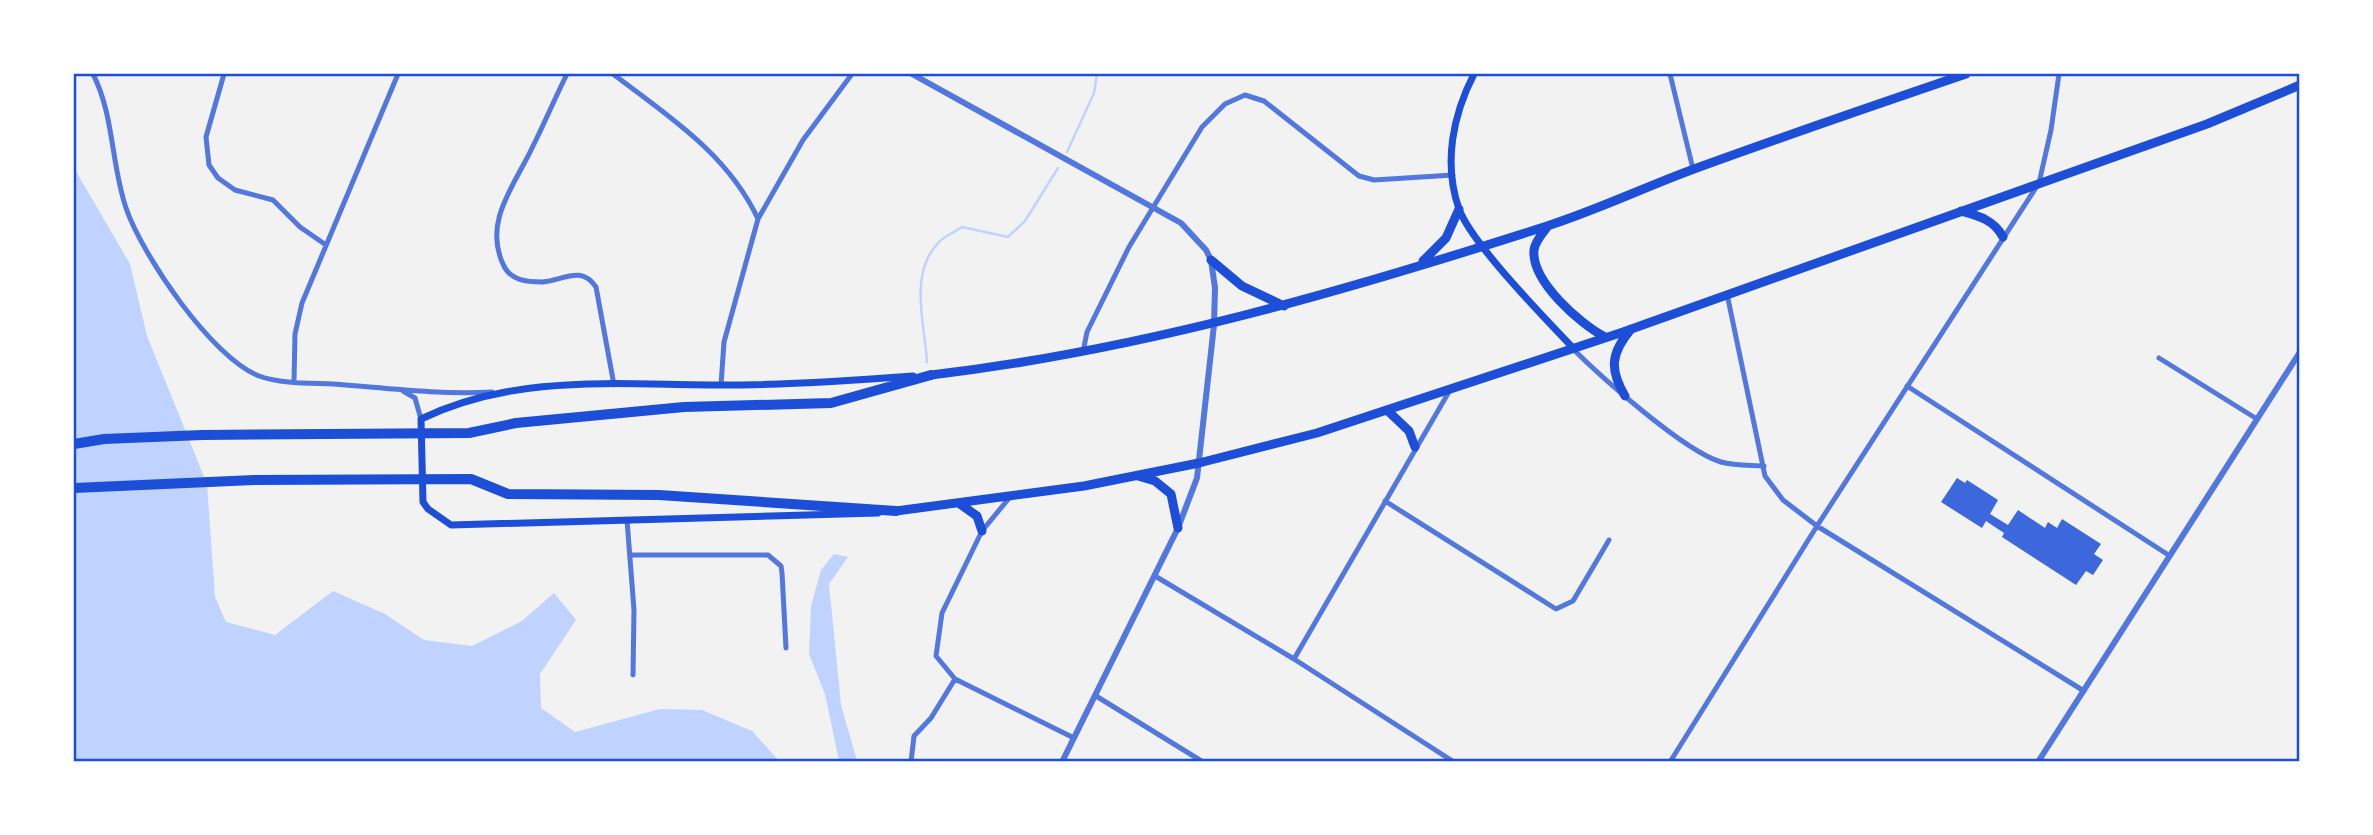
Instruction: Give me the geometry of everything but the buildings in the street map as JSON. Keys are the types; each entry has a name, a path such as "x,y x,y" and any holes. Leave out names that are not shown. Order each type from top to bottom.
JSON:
{"highway":[{"path":"74,444 104,439 202,435 469,433 516,423 684,407 831,402 931,375 1083,353 1214,325 1284,306 1548,226 1693,169 1966,74"},
{"path":"74,488 254,480 471,479 508,494 659,495 896,511 1010,497 1136,475 1199,463 1291,440 1388,411 1631,329 2207,124 2300,85"},
{"path":"1419,265 1446,238 1459,209"},
{"path":"1961,211 1989,221 2003,237"},
{"path":"1548,226 1534,246 1534,262 1543,278 1578,321 1605,337"},
{"path":"1211,260 1242,286 1284,306"},
{"path":"1625,396 1612,368 1619,344 1631,329"},
{"path":"1388,411 1409,431 1415,447"},
{"path":"1136,475 1155,481 1171,494 1178,528"},
{"path":"959,504 972,509 982,531"}],"main road":[{"path":"1474,74 1458,105 1451,138 1453,175 1459,209 1482,244 1572,347"},
{"path":"896,511 804,517 451,525 428,509 423,502 421,419 492,392 543,385 721,385 931,375"}],"street":[{"path":"93,74 105,104 115,167 127,209 153,262 200,326 220,348 259,376 294,382 452,394 492,392"},
{"path":"224,74 206,137 209,165 218,178 235,190 273,200 300,227 326,245"},
{"path":"294,382 299,313 398,74"},
{"path":"567,74 496,227 495,246 510,275 527,282 551,281 572,274 592,281 596,287 614,385"},
{"path":"613,74 711,152 742,188 758,219"},
{"path":"721,385 724,342 758,219 803,140 852,74"},
{"path":"912,74 1181,223 1195,235 1211,260 1214,325 1199,463 1178,528 1062,761"},
{"path":"1670,74 1693,169"},
{"path":"1670,761 1817,526 2039,183 2052,130 2059,74"},
{"path":"1083,353 1087,332 1153,206 1202,127 1226,104 1245,95 1264,101 1359,176 1374,180 1453,175"},
{"path":"1727,294 1764,467 1773,490 1817,526 2084,691"},
{"path":"1572,347 1625,396 1713,459 1764,467"},
{"path":"2038,761 2300,352"},
{"path":"2159,358 2257,419"},
{"path":"1907,386 2170,555"},
{"path":"397,390 415,398 421,419"},
{"path":"1294,659 1450,390"},
{"path":"1010,497 982,531 939,622 936,656 955,679 1074,738"},
{"path":"1385,501 1556,609 1573,601 1609,540"},
{"path":"627,520 631,555 633,675"},
{"path":"631,555 768,555 780,566 782,573 786,648"},
{"path":"1155,576 1294,659 1454,761"},
{"path":"911,761 914,736 931,718 955,679"},
{"path":"1096,696 1203,761"}],"water":[{"path":"74,168 130,264 147,336 207,484 215,597 226,622 275,635 333,591 385,614 424,640 472,646 522,621 554,593 576,620 540,674 541,708 575,732 660,709 702,710 752,731 779,761 74,761"},
{"path":"834,554 848,557 829,584 841,705 857,761 839,761 825,694 809,654 811,606 821,570"}],"waterway":[{"path":"1067,152 1094,93 1097,74"},
{"path":"927,362 921,284 930,255 941,240 962,227 1008,237 1025,221 1058,168"}]}
